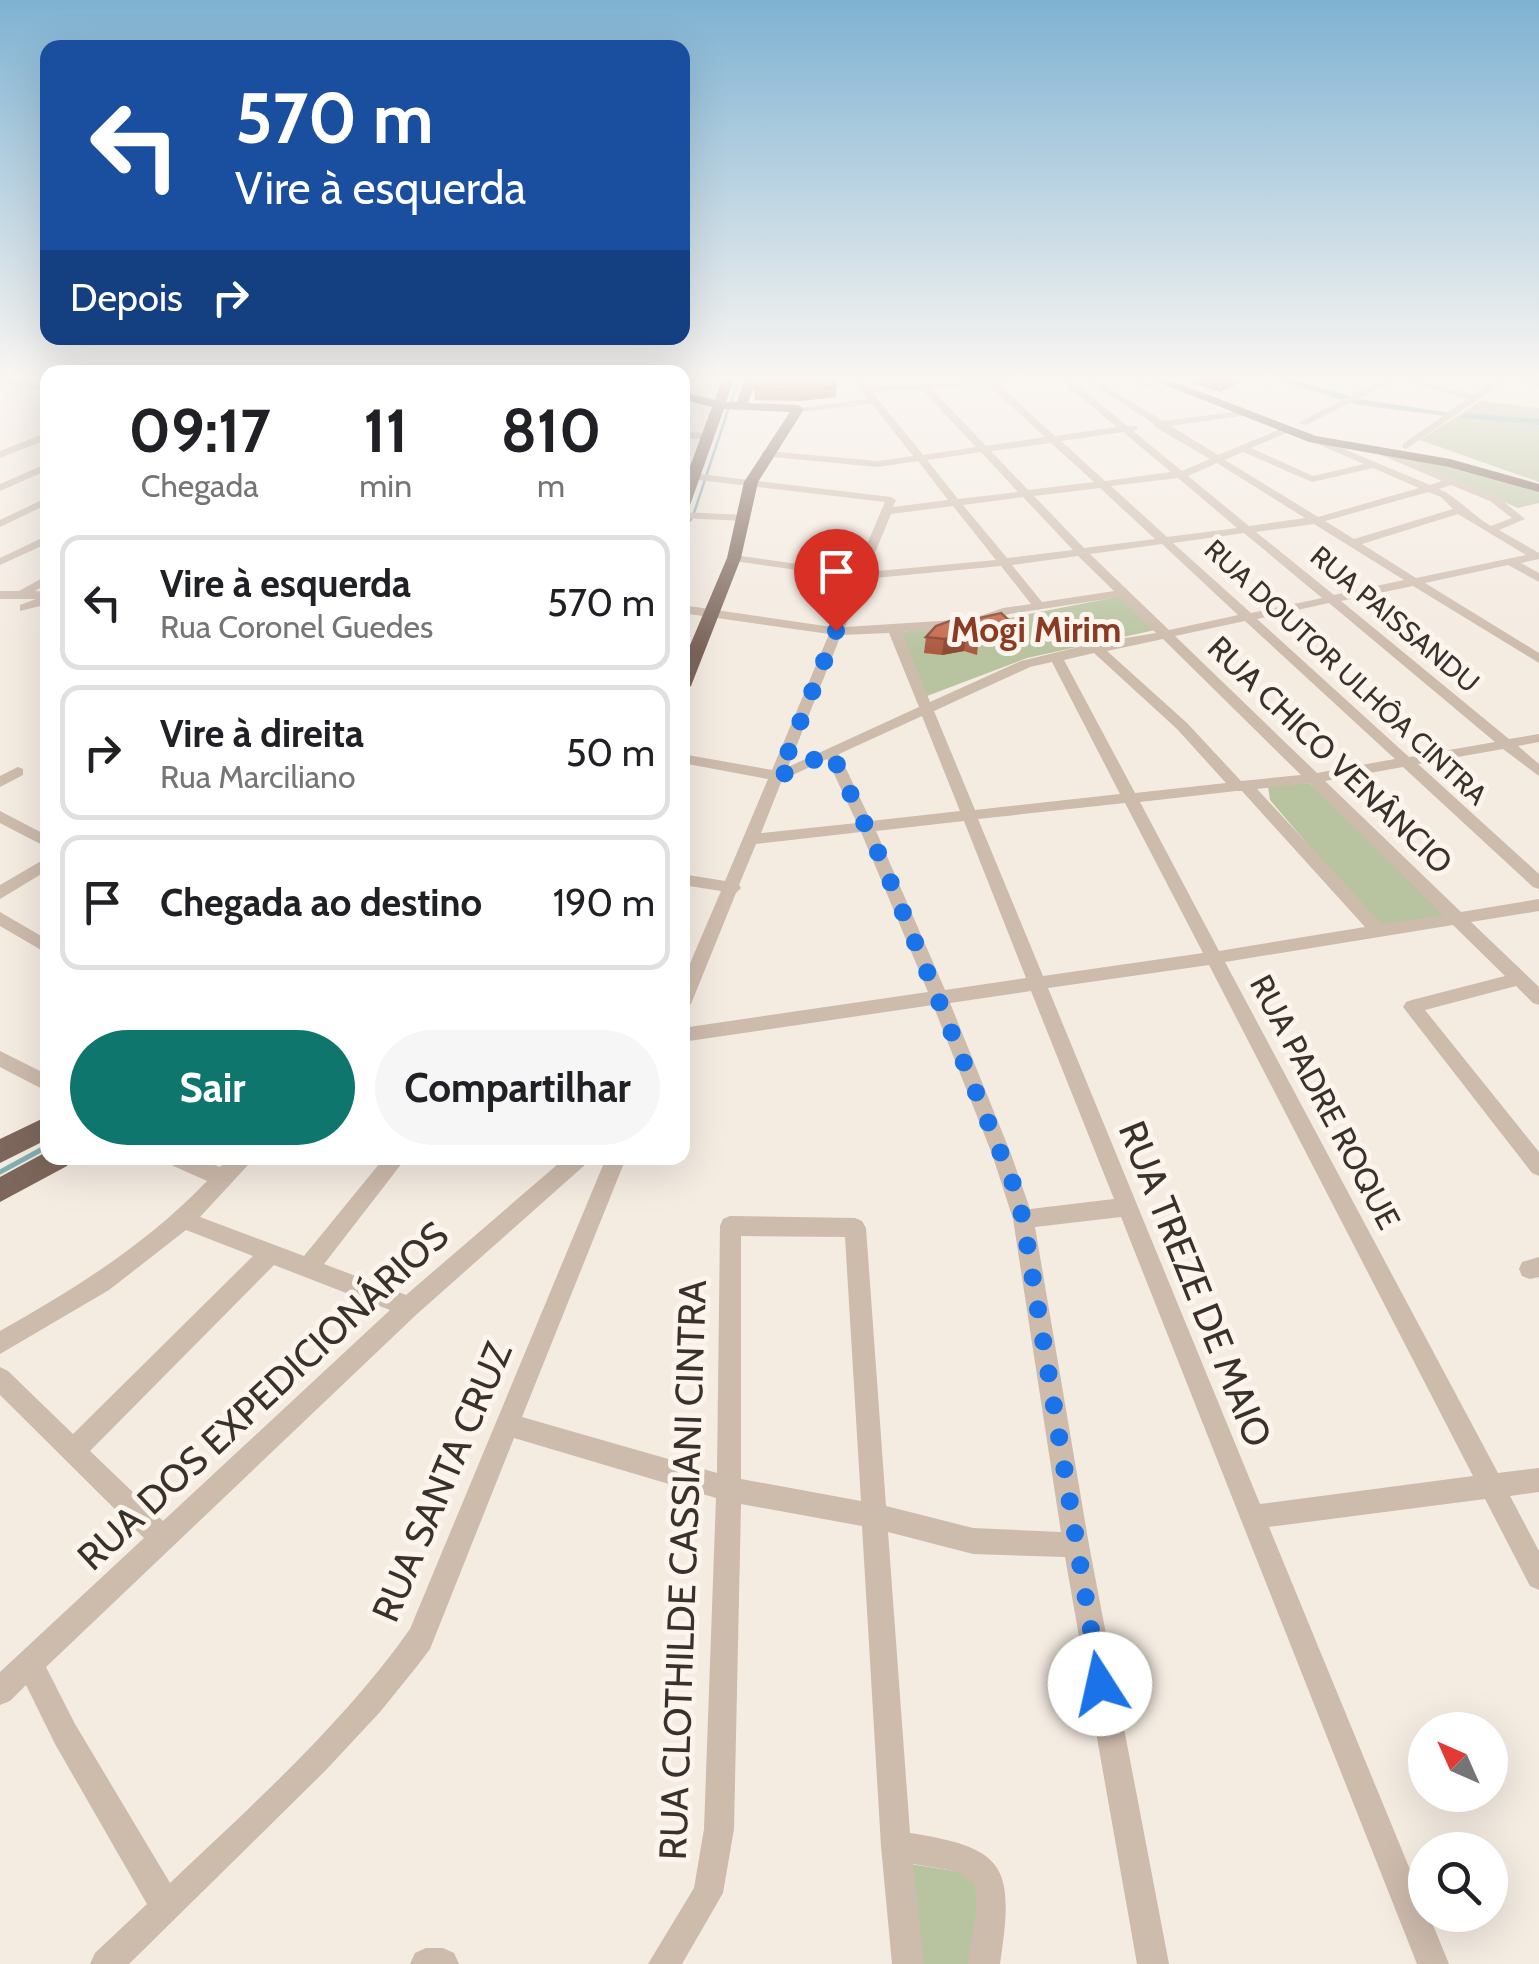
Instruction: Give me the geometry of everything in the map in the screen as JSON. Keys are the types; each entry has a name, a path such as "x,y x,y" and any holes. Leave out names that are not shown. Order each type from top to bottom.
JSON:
{"main road":[{"path":"690,667 734,558 751,482 758,469"},
{"path":"1469,469 1539,485"},
{"path":"1489,469 1539,485"},
{"path":"0,1152 40,1130"},
{"path":"0,1190 45,1165"}],"street":[{"path":"0,488 39,469"},
{"path":"874,495 877,469"},
{"path":"930,469 1038,605"},
{"name":"RUA CHICO VENÂNCIO","path":"1000,469 1539,998"},
{"name":"RUA DOUTOR ULHÔA CINTRA","path":"1086,469 1539,884"},
{"name":"RUA PAISSANDU","path":"1180,469 1539,771"},
{"path":"1186,473 1196,469"},
{"path":"693,476 874,495 890,505 956,504 1219,469"},
{"path":"1235,469 1535,653"},
{"path":"1289,469 1312,479 1345,469"},
{"path":"690,759 779,776 1026,664 1536,556 1489,530 1452,500 1394,469"},
{"path":"1410,469 1454,481 1514,510 1520,519 1489,530"},
{"path":"734,558 860,576 1006,562 1318,520 1454,481"},
{"path":"0,524 40,504"},
{"path":"690,986 890,505"},
{"path":"1354,543 1460,510"},
{"path":"690,514 744,518"},
{"path":"0,562 40,542"},
{"path":"1511,562 1539,578"},
{"path":"10,601 40,582"},
{"path":"690,610 836,631 894,630 973,623 1038,605 1122,592"},
{"path":"10,601 40,604"},
{"path":"10,601 40,604"},
{"name":"RUA TREZE DE MAIO","path":"894,630 1433,1964"},
{"path":"1095,647 1242,786 1379,932"},
{"name":"RUA PADRE ROQUE","path":"1056,656 1539,1577"},
{"path":"753,839 1312,778 1539,738"},
{"path":"831,752 868,827 939,998 1014,1186 1023,1219 1076,1545 1152,1964"},
{"path":"0,782 18,772"},
{"path":"0,816 40,838"},
{"path":"0,893 40,867"},
{"path":"690,880 733,888"},
{"path":"690,1033 1212,958 1539,905"},
{"path":"0,918 40,943"},
{"path":"1518,979 1412,1008 1539,1166"},
{"path":"0,1058 40,1080"},
{"path":"193,1165 224,1178"},
{"path":"0,1343 94,1288 184,1220 236,1165"},
{"path":"309,1266 390,1165"},
{"name":"RUA DOS EXPEDICIONÁRIOS","path":"0,1691 410,1307 571,1165"},
{"name":"RUA SANTA CRUZ","path":"106,1964 242,1837 402,1667 420,1639 613,1165"},
{"path":"1023,1219 1125,1206"},
{"path":"184,1220 410,1307"},
{"name":"RUA CLOTHILDE CASSIANI CINTRA","path":"664,1964 708,1892 720,1810 729,1489 730,1226 855,1228 874,1516"},
{"path":"74,1450 272,1252"},
{"path":"0,1379 163,1539"},
{"path":"507,1424 729,1489 874,1516 973,1541 1076,1545"},
{"path":"1253,1517 1539,1480"},
{"path":"874,1516 896,1846 908,1964"},
{"path":"30,1664 65,1734 166,1906"},
{"path":"896,1846 962,1856 975,1862 986,1876 994,1892 984,1964"},
{"path":"427,1963 443,1964"}],"green space":[{"path":"1428,469 1460,469 1539,490 1539,503 1518,508"},
{"path":"1501,469 1539,469 1539,482"},
{"path":"1122,596 1155,630 1027,658 927,696 901,632 988,622"},
{"path":"1309,783 1453,916 1380,929 1270,800 1268,786"},
{"path":"910,1864 973,1874 984,1910 977,1964 919,1964"}],"building":[{"path":"1001,613 1013,624 977,631 980,639 966,635 926,637 936,626 958,618 967,621"}],"waterway":[{"path":"690,520 709,469"},
{"path":"0,1172 40,1150"}],"district":[{"name":"Mogi Mirim","path":"1036,630"}],"route":[{"path":"836,631 779,776 831,752 868,827 1014,1186 1023,1219 1100,1684"}]}
